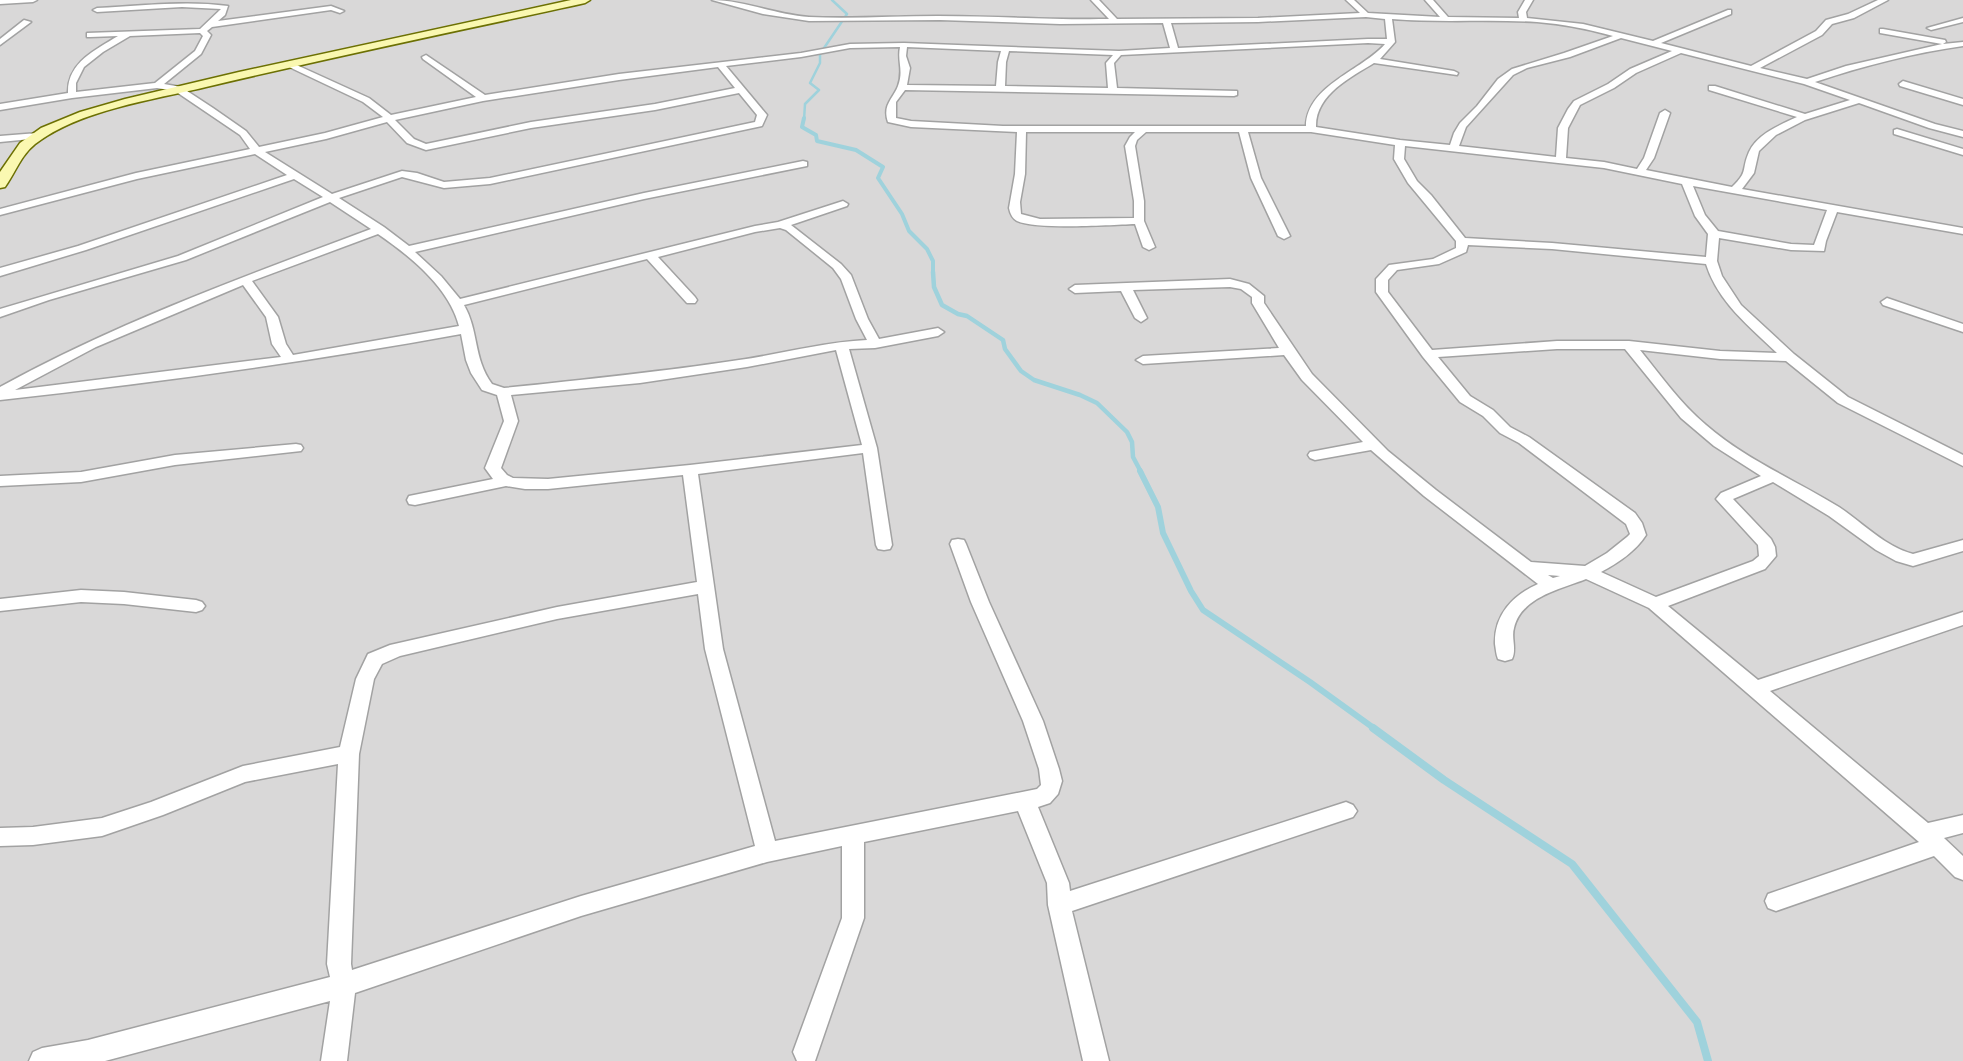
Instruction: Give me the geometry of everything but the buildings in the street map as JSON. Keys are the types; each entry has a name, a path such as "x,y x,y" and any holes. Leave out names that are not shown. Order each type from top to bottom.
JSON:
{"street":[{"path":"0,2 33,0"},
{"path":"0,184 24,146 38,136 101,110 290,64 584,0"},
{"path":"716,0 776,15 829,20 940,18 1060,22 1366,15 1447,20 1525,20 1583,26 1807,82 1932,126 1963,134"},
{"path":"1095,0 1114,20"},
{"path":"1350,0 1366,15"},
{"path":"1429,0 1447,20"},
{"path":"1525,20 1522,17 1522,12 1529,0"},
{"path":"1752,68 1819,33 1829,22 1850,16 1884,0"},
{"path":"97,10 190,5 213,5 225,8 221,15 205,28"},
{"path":"90,34 205,28 331,8 340,11"},
{"path":"1652,44 1709,18 1728,12"},
{"path":"1311,129 1311,118 1316,106 1336,82 1379,56 1391,42 1388,17"},
{"path":"1931,28 1963,20"},
{"path":"1166,21 1171,33 1174,50"},
{"path":"0,43 27,22"},
{"path":"157,85 198,52 207,35 205,28"},
{"path":"1884,31 1960,44"},
{"path":"72,94 73,78 81,65 129,33"},
{"path":"1454,148 1458,131 1466,119 1476,113 1487,101 1494,88 1509,74 1521,68 1619,36"},
{"path":"0,212 136,176 326,136 387,119 483,98 579,83 801,54 860,44 1119,53 1368,41 1391,42"},
{"path":"1807,82 1849,68 1931,48 1960,44"},
{"path":"904,45 902,56 906,68 902,87 892,102 891,120 911,124 1022,128 1311,129 1400,142 1561,159 1963,230"},
{"path":"1000,90 1002,62 1006,48"},
{"path":"1561,159 1563,128 1577,103 1611,86 1633,71 1678,51"},
{"path":"1113,91 1110,63 1119,53"},
{"path":"426,57 483,98"},
{"path":"1372,60 1398,66 1454,73"},
{"path":"290,64 346,92 364,98 379,108 405,139 413,144 426,147 531,125 655,107 740,90"},
{"path":"0,313 28,302 180,259 331,198 402,174 412,175 444,185 490,181 759,124 762,115 720,64"},
{"path":"1903,84 1963,102"},
{"path":"0,107 72,94 157,85 178,90 242,133 257,151 380,229 407,250 457,304 466,329 475,369 487,387 503,392 640,379 747,363 841,345 875,344 938,332"},
{"path":"902,87 1234,93"},
{"path":"1712,88 1805,117"},
{"path":"1734,191 1749,174 1754,151 1760,144 1805,117 1861,100"},
{"path":"1640,172 1649,158 1665,113"},
{"path":"1022,128 1019,140 1020,174 1015,194 1016,213 1018,216 1025,220 1040,222 1139,221"},
{"path":"1144,129 1130,146 1139,201 1139,221 1149,247"},
{"path":"1243,129 1256,178 1284,236"},
{"path":"1897,132 1963,152"},
{"path":"0,139 38,136"},
{"path":"1400,142 1399,159 1413,183 1463,241 1462,250 1457,254 1435,262 1394,267 1382,279 1382,292 1428,354 1465,399 1488,413 1505,430 1524,440 1629,517 1634,523 1638,535 1628,547 1586,572 1550,585 1520,602 1513,610 1505,627 1505,654"},
{"path":"407,250 644,196 803,164"},
{"path":"0,272 82,248 294,176"},
{"path":"1686,180 1700,216 1714,234 1791,247 1820,249 1820,241 1833,208"},
{"path":"457,304 754,229 780,225 843,204"},
{"path":"780,225 790,228 837,266 848,278 862,318 875,344"},
{"path":"0,394 45,366 119,331 380,229"},
{"path":"1714,234 1711,261 1716,276 1736,307 1789,357 1843,400 1963,461"},
{"path":"1463,241 1552,246 1711,261"},
{"path":"650,255 690,300"},
{"path":"246,281 272,317 280,344 290,359"},
{"path":"1075,289 1242,284 1258,296 1258,303 1307,377 1374,445 1430,493 1550,585"},
{"path":"1126,288 1141,318"},
{"path":"1887,302 1963,328"},
{"path":"0,394 96,385 290,359 368,348 466,329"},
{"path":"841,345 870,448 884,546"},
{"path":"1428,354 1557,345 1628,345 1720,355 1789,357"},
{"path":"1628,345 1686,415 1709,434 1774,476 1836,512 1886,548 1908,559 1921,558 1963,545"},
{"path":"1144,360 1288,351"},
{"path":"503,392 511,421 493,468 494,474 507,481 528,485 690,470 870,448"},
{"path":"1315,455 1374,445"},
{"path":"0,480 81,476 175,460 296,448"},
{"path":"690,470 714,649 767,852"},
{"path":"1655,604 1759,565 1766,560 1769,550 1765,543 1724,499 1774,476"},
{"path":"415,500 507,481"},
{"path":"42,1061 88,1053 344,985 581,906 767,852 1043,797 1052,788 1051,775 1033,721 980,602 958,544"},
{"path":"1526,567 1586,572 1655,604 1931,839 1963,870"},
{"path":"334,1061 344,985 339,964 348,754 365,679 375,659 396,650 557,613 705,587"},
{"path":"0,605 81,596 196,606"},
{"path":"1754,688 1963,618"},
{"path":"0,837 33,836 102,827 156,809 243,774 348,754"},
{"path":"1025,802 1058,883 1059,905 1096,1061"},
{"path":"1059,905 1346,811"},
{"path":"1776,902 1931,839 1963,824"},
{"path":"806,1052 853,918 852,835"}],"shaded area":[{"path":"0,0 1963,0 1963,1061 0,1061"}],"waterway":[{"path":"804,120 805,104 819,90 810,83 820,63 820,54 847,14 832,0"},
{"path":"804,118 802,127 816,135 817,141 856,150 883,167 878,178 902,214 909,231 927,249 933,261 933,272"},
{"path":"933,272 934,287 942,305 958,314 967,316 1003,340 1005,349 1021,371 1034,380 1080,395 1097,403 1127,432 1132,442 1133,457 1141,472"},
{"path":"1140,471 1158,507 1163,533 1191,591 1203,610 1310,682 1375,729"},
{"path":"1373,728 1444,780 1572,864 1697,1022 1708,1061"}]}
